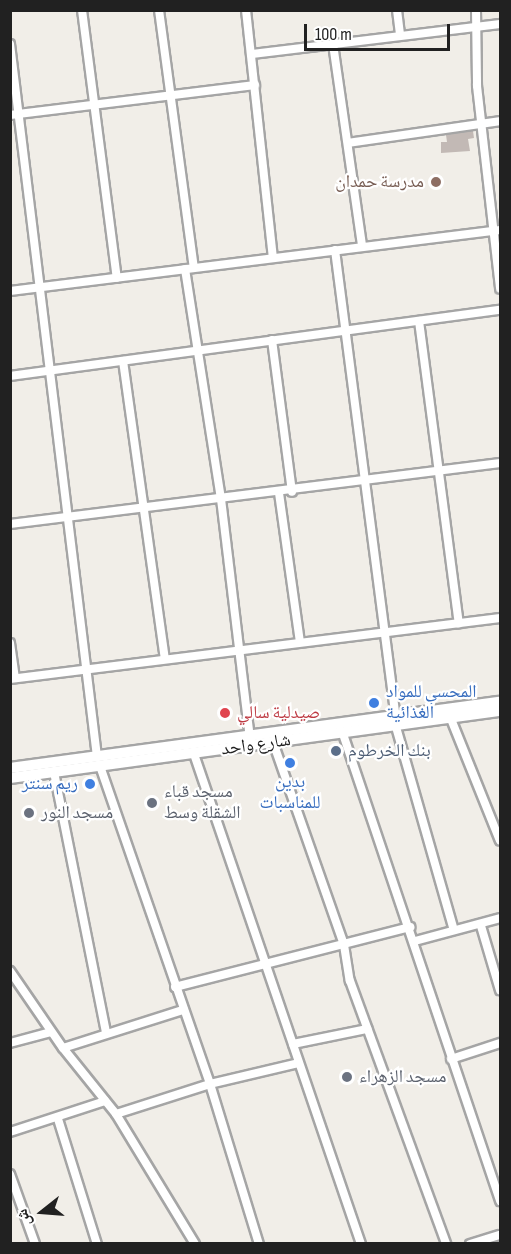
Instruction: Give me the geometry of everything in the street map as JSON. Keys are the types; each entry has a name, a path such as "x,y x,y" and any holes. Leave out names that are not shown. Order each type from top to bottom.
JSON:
{"street":[{"path":"82,10 97,103 117,278"},
{"path":"159,10 190,269 197,351 221,499 250,736"},
{"path":"246,10 273,258"},
{"path":"397,10 400,35"},
{"path":"476,10 480,124 497,230 501,289"},
{"path":"252,54 501,24"},
{"path":"10,44 15,114 52,371 99,762 210,1084 259,1244"},
{"path":"333,45 362,246"},
{"path":"15,114 255,85"},
{"path":"348,143 501,121"},
{"path":"10,291 497,230"},
{"path":"335,250 396,722 454,930"},
{"path":"10,376 501,310"},
{"path":"419,321 459,622"},
{"path":"272,340 292,492"},
{"path":"123,361 165,658"},
{"path":"10,524 292,492 501,463"},
{"path":"279,493 300,642"},
{"path":"10,643 13,679 165,658 501,618"},
{"name":"شارع واحد","path":"10,778 250,736 451,719 501,702"},
{"name":"شارع واحد","path":"163,752 194,754 343,734 396,722 480,710 501,711"},
{"path":"451,719 501,841"},
{"path":"343,734 415,941 452,1059 501,1201"},
{"path":"273,742 344,945 350,981 446,1244"},
{"path":"194,754 262,962 293,1044 361,1244"},
{"name":"شارع واحد","path":"10,768 99,762"},
{"path":"54,772 106,1033"},
{"path":"415,941 454,930 481,926 501,918"},
{"path":"481,926 501,990"},
{"path":"175,987 262,962 344,945 410,927"},
{"path":"10,971 51,1032 116,1114 195,1244"},
{"path":"63,1048 183,1010"},
{"path":"293,1044 367,1029"},
{"path":"10,1043 51,1032"},
{"path":"452,1059 501,1043"},
{"path":"116,1114 210,1084 299,1063"},
{"path":"10,1131 57,1119 105,1101"},
{"path":"57,1119 97,1244"},
{"path":"10,1174 35,1244"},
{"path":"470,1244 501,1235"}],"building":[{"path":"473,131 474,138 468,139 470,151 441,153 441,142 447,142 446,135"}],"place":[{"name":"مدرسة حمدان","path":"436,182"},
{"name":"المحسي للمواد الغذائية","path":"374,703"},
{"name":"صيدلية سالي","path":"225,713"},
{"name":"بنك الخرطوم","path":"336,751"},
{"name":"بدين للمناسبات","path":"290,763"},
{"name":"ريم سنتر","path":"90,784"},
{"name":"مسجد قباء الشقلة وسط","path":"152,803"},
{"name":"مسجد النور","path":"29,813"},
{"name":"مسجد الزهراء","path":"347,1077"}]}
